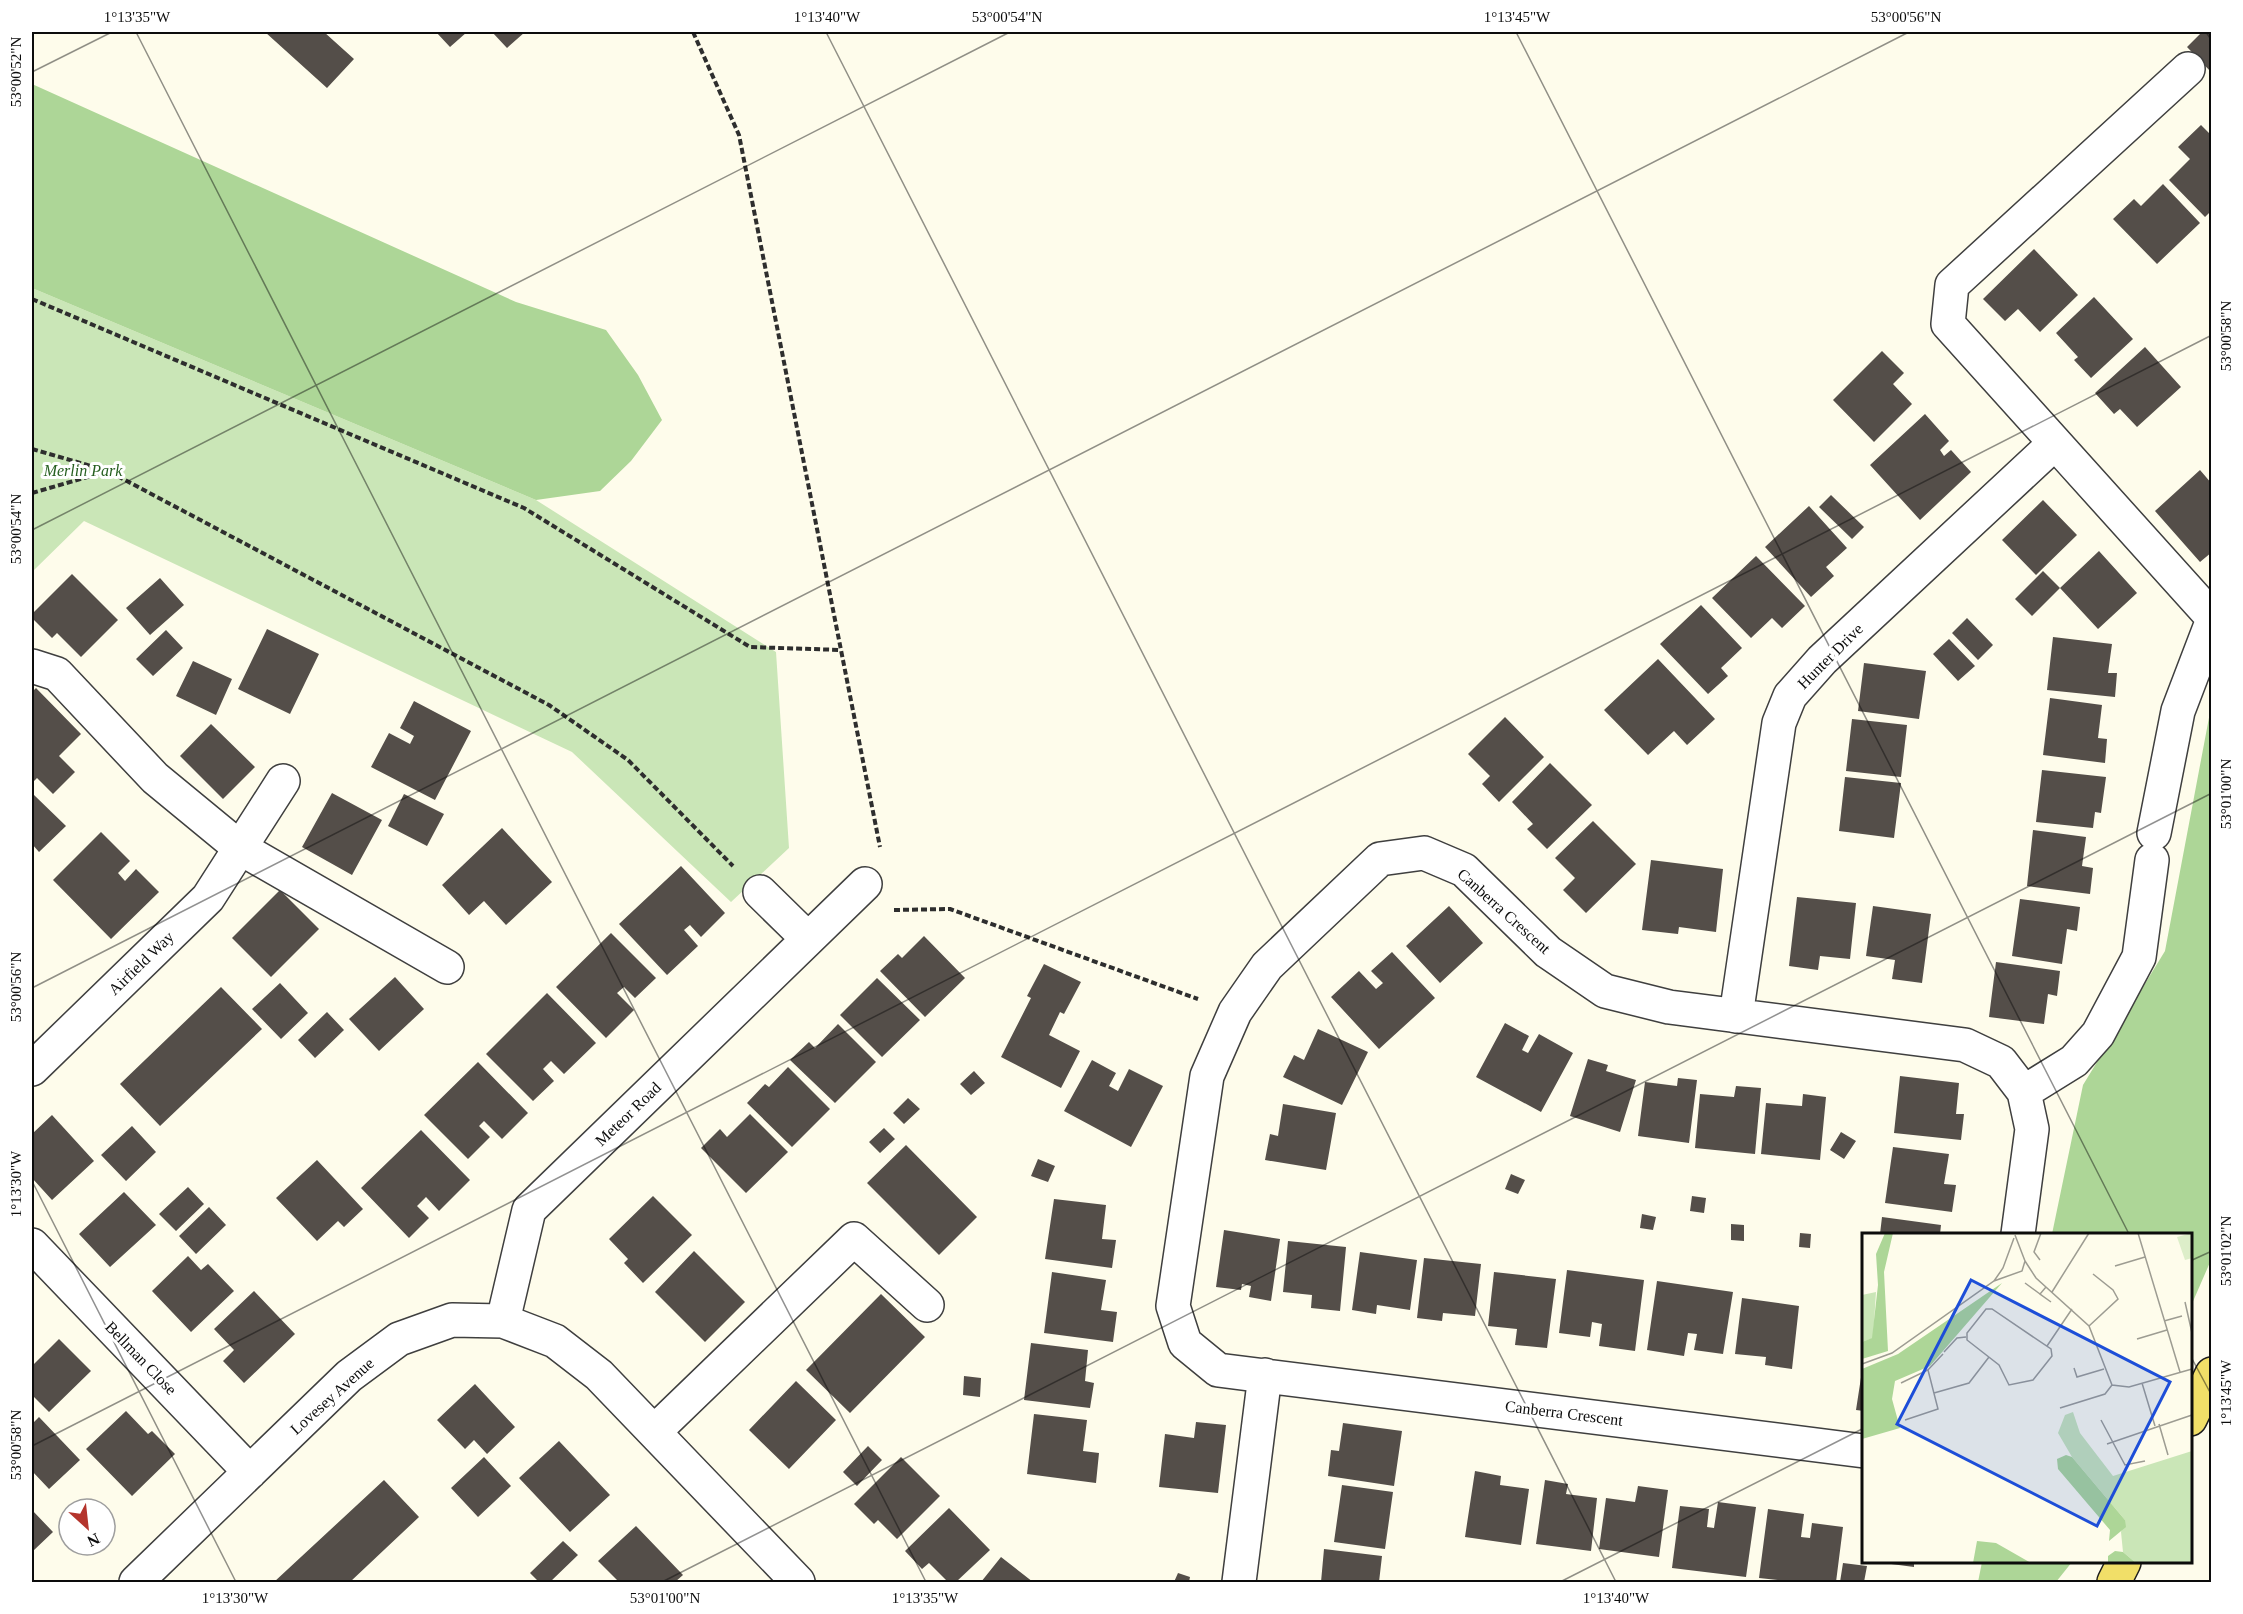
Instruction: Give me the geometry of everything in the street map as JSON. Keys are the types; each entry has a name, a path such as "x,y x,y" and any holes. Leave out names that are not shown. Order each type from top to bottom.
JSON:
{"main road":[{"path":"2192,1415 2211,1374"},
{"path":"2114,1582 2124,1563"}],"street":[{"path":"2024,1092 2074,1061 2098,1035 2139,957 2153,846 2178,711 2211,620 1947,324 1952,285 2188,69"},
{"name":"Hunter Drive","path":"1736,1016 1779,723 1790,696 1822,660 2055,443"},
{"path":"32,666 57,674 155,778 240,848 447,967"},
{"name":"Airfield Way","path":"32,1069 208,898 283,781"},
{"name":"Canberra Crescent","path":"1862,1451 1218,1370 1185,1343 1173,1306 1208,1076 1235,1012 1267,966 1380,859 1424,853 1464,870 1548,952 1605,991 1669,1007 1965,1045 2001,1062 2024,1092 2032,1129 2018,1233"},
{"path":"760,892 808,939"},
{"name":"Meteor Road","path":"503,1321 529,1210 857,892"},
{"path":"654,1432 854,1239 927,1305"},
{"name":"Bellman Close","path":"32,1245 250,1472"},
{"name":"Lovesey Avenue","path":"136,1582 349,1376 399,1338 452,1320 503,1321 555,1341 599,1375 798,1582"},
{"path":"1239,1582 1265,1375"}],"path":[{"path":"693,32 739,135 880,846 857,892 889,910 950,909 1235,1012"},
{"path":"32,299 524,508 750,647 841,650"},
{"path":"32,449 108,471 549,705 628,760 760,892"},
{"path":"32,494 108,471"}],"green space":[{"path":"32,84 516,302 606,330 638,375 662,420 631,461 600,491 536,500 32,288"},
{"name":"Merlin Park","path":"32,288 536,500 776,652 789,848 731,902 572,752 84,521 32,572"},
{"path":"2211,707 2211,1260 2192,1304 2192,1233 2052,1233 2083,1085 2165,951"},
{"path":"1982,1563 2071,1563 2056,1582 1978,1582"}],"building":[{"path":"265,32 324,32 354,59 327,88"},
{"path":"436,32 467,32 450,47"},
{"path":"492,32 525,32 507,48"},
{"path":"2202,32 2212,32 2212,73 2187,47"},
{"path":"2201,125 2212,136 2212,210 2205,217 2169,180 2190,159 2178,147"},
{"path":"2163,184 2200,223 2157,264 2113,219 2134,199 2141,206"},
{"path":"2034,249 2078,295 2040,332 2018,309 2005,321 1983,299"},
{"path":"2094,297 2133,339 2091,378 2074,360 2078,357 2056,333"},
{"path":"2145,347 2181,387 2137,427 2120,409 2114,414 2095,393"},
{"path":"1882,351 1904,373 1893,384 1912,404 1874,442 1833,400"},
{"path":"1925,414 1949,441 1940,450 1944,456 1951,450 1971,472 1920,520 1870,465"},
{"path":"2200,470 2212,484 2212,552 2200,562 2155,511"},
{"path":"1831,495 1864,527 1852,539 1819,507"},
{"path":"2043,500 2077,535 2036,575 2002,540"},
{"path":"1809,506 1847,548 1826,567 1834,576 1811,597 1765,547"},
{"path":"2099,551 2137,593 2098,629 2060,588"},
{"path":"1756,556 1805,606 1782,628 1772,618 1751,638 1712,598"},
{"path":"2043,571 2060,588 2032,616 2015,599"},
{"path":"72,574 118,620 81,657 57,633 52,638 32,618 32,614"},
{"path":"160,578 184,605 150,635 126,608"},
{"path":"1701,605 1742,648 1721,668 1728,676 1708,694 1660,644"},
{"path":"1967,618 1993,645 1978,660 1952,633"},
{"path":"267,629 319,654 290,714 238,689"},
{"path":"166,630 183,648 153,676 136,659"},
{"path":"2053,637 2112,644 2108,673 2117,673 2115,697 2047,690"},
{"path":"1949,639 1975,666 1958,681 1933,654"},
{"path":"1658,659 1715,719 1687,745 1674,731 1648,755 1604,710"},
{"path":"193,661 232,679 216,715 176,696"},
{"path":"1864,663 1926,671 1919,719 1858,711"},
{"path":"36,688 81,734 59,756 75,772 53,794 37,778 32,783 32,692"},
{"path":"2050,698 2102,705 2098,738 2107,739 2105,763 2043,755"},
{"path":"414,701 471,731 435,800 371,767 389,733 410,744 414,736 400,728"},
{"path":"1505,717 1544,757 1499,802 1482,784 1490,776 1468,754"},
{"path":"1852,719 1907,725 1901,777 1846,771"},
{"path":"211,724 255,767 223,799 180,756"},
{"path":"1550,763 1592,805 1547,849 1527,829 1533,824 1512,802"},
{"path":"2042,770 2106,777 2101,813 2095,812 2093,828 2036,822"},
{"path":"1845,777 1901,783 1894,838 1839,831"},
{"path":"332,793 382,820 352,875 302,847"},
{"path":"33,794 66,826 39,852 32,844"},
{"path":"404,794 444,814 427,846 388,826"},
{"path":"1593,821 1636,864 1586,913 1563,890 1575,878 1555,858"},
{"path":"502,828 552,882 506,925 484,901 469,915 442,885"},
{"path":"2033,830 2086,837 2082,866 2093,868 2090,894 2027,886"},
{"path":"101,832 130,861 118,873 125,881 136,869 159,892 111,939 53,880"},
{"path":"1651,860 1723,869 1716,932 1679,927 1678,934 1642,930"},
{"path":"681,866 725,913 701,937 690,925 684,930 698,946 667,975 619,924"},
{"path":"280,890 319,929 271,977 232,938"},
{"path":"1797,897 1856,903 1850,959 1820,956 1818,970 1789,966"},
{"path":"2020,899 2080,907 2077,931 2067,929 2062,964 2012,956"},
{"path":"1449,906 1483,943 1440,983 1406,946"},
{"path":"1873,906 1931,914 1922,983 1892,979 1895,960 1866,956"},
{"path":"611,933 656,978 635,998 624,987 617,993 634,1010 606,1038 556,987"},
{"path":"924,936 965,978 925,1017 880,971 898,954 902,958"},
{"path":"1392,952 1435,998 1379,1049 1331,997 1359,971 1376,989 1383,983 1371,971"},
{"path":"1996,962 2060,971 2057,996 2048,994 2044,1024 1989,1017"},
{"path":"1044,964 1081,982 1064,1014 1060,1012 1049,1035 1080,1051 1061,1088 1001,1057 1031,998 1027,996"},
{"path":"395,977 424,1009 379,1051 349,1019"},
{"path":"877,978 920,1020 882,1057 840,1015"},
{"path":"280,983 308,1013 281,1039 252,1009"},
{"path":"221,987 262,1029 160,1126 120,1084"},
{"path":"547,993 596,1043 564,1074 551,1061 543,1069 554,1081 533,1101 486,1054"},
{"path":"327,1012 344,1030 315,1058 298,1040"},
{"path":"1505,1023 1529,1036 1522,1050 1528,1053 1539,1034 1573,1053 1541,1112 1476,1077"},
{"path":"838,1024 876,1062 835,1103 790,1060 809,1042 815,1048"},
{"path":"1318,1029 1368,1052 1342,1105 1283,1077 1294,1055 1304,1060"},
{"path":"1588,1059 1608,1065 1606,1071 1636,1080 1620,1132 1570,1116"},
{"path":"1092,1060 1116,1073 1109,1086 1118,1091 1129,1069 1163,1086 1131,1147 1064,1111"},
{"path":"478,1062 528,1113 502,1139 484,1121 479,1126 490,1137 468,1159 424,1115"},
{"path":"788,1067 830,1109 792,1147 747,1103 765,1084 769,1087"},
{"path":"974,1071 985,1083 971,1095 960,1084"},
{"path":"1900,1076 1959,1083 1956,1114 1964,1114 1961,1140 1894,1133"},
{"path":"1678,1078 1697,1080 1689,1143 1638,1136 1645,1082 1677,1086"},
{"path":"1736,1086 1761,1088 1755,1154 1695,1148 1700,1094 1734,1097"},
{"path":"1803,1094 1826,1097 1820,1160 1761,1154 1766,1103 1802,1106"},
{"path":"908,1098 920,1109 904,1124 893,1113"},
{"path":"1283,1104 1336,1113 1326,1170 1265,1160 1270,1134 1278,1136"},
{"path":"750,1114 788,1152 746,1193 701,1148 720,1129 727,1137"},
{"path":"52,1115 94,1161 52,1200 32,1178 32,1134"},
{"path":"132,1126 156,1152 126,1181 101,1155"},
{"path":"884,1128 895,1139 880,1153 869,1142"},
{"path":"421,1130 470,1180 439,1211 426,1197 417,1206 429,1218 409,1238 361,1188"},
{"path":"1841,1132 1856,1141 1844,1159 1830,1150"},
{"path":"906,1145 977,1217 939,1255 867,1183"},
{"path":"1893,1147 1949,1154 1944,1184 1956,1185 1952,1212 1885,1203"},
{"path":"1038,1159 1055,1166 1048,1182 1031,1176"},
{"path":"317,1160 363,1209 344,1227 338,1221 317,1241 276,1198"},
{"path":"1511,1174 1525,1180 1518,1194 1505,1189"},
{"path":"188,1187 204,1204 176,1231 159,1214"},
{"path":"124,1192 156,1225 110,1267 79,1234"},
{"path":"653,1196 692,1235 643,1283 624,1263 628,1259 609,1239"},
{"path":"1692,1196 1706,1198 1704,1213 1690,1211"},
{"path":"1054,1199 1106,1205 1102,1239 1116,1240 1112,1268 1045,1259"},
{"path":"209,1207 226,1225 196,1254 179,1236"},
{"path":"1642,1214 1656,1217 1653,1230 1640,1228"},
{"path":"1882,1217 1941,1225 1940,1233 1880,1233"},
{"path":"1731,1224 1744,1225 1744,1241 1731,1240"},
{"path":"1224,1230 1280,1239 1271,1301 1249,1297 1251,1286 1242,1284 1241,1290 1216,1287"},
{"path":"1800,1233 1811,1234 1810,1248 1799,1247"},
{"path":"1288,1241 1346,1247 1340,1311 1311,1308 1312,1295 1283,1292"},
{"path":"694,1251 745,1302 705,1342 655,1292"},
{"path":"1360,1252 1417,1260 1410,1310 1377,1305 1376,1314 1352,1310"},
{"path":"188,1256 201,1270 208,1264 234,1291 191,1332 152,1291"},
{"path":"1424,1258 1481,1264 1475,1316 1443,1313 1442,1321 1417,1318"},
{"path":"1567,1270 1644,1280 1635,1351 1599,1346 1602,1324 1592,1322 1590,1337 1559,1333"},
{"path":"1052,1272 1106,1280 1101,1310 1117,1312 1113,1342 1044,1333"},
{"path":"1494,1272 1556,1279 1547,1348 1515,1345 1517,1329 1488,1326"},
{"path":"1657,1281 1733,1292 1723,1354 1694,1350 1697,1334 1688,1333 1684,1356 1647,1350"},
{"path":"254,1291 295,1334 244,1383 223,1361 234,1350 214,1329"},
{"path":"881,1294 925,1337 850,1413 806,1370"},
{"path":"1742,1298 1799,1306 1792,1369 1765,1365 1766,1357 1735,1354"},
{"path":"59,1339 91,1371 49,1412 32,1395 32,1366"},
{"path":"1031,1343 1088,1350 1085,1381 1094,1383 1090,1408 1024,1400"},
{"path":"1862,1371 1862,1411 1856,1410"},
{"path":"964,1376 981,1378 980,1397 963,1395"},
{"path":"796,1381 836,1420 789,1469 749,1430"},
{"path":"475,1384 515,1427 487,1454 474,1440 465,1449 437,1420"},
{"path":"126,1411 148,1434 152,1431 175,1454 132,1496 86,1449"},
{"path":"1034,1414 1087,1420 1083,1451 1099,1453 1096,1483 1027,1474"},
{"path":"39,1417 80,1460 49,1489 32,1471 32,1424"},
{"path":"1196,1422 1226,1425 1218,1493 1159,1487 1165,1434 1194,1438"},
{"path":"1343,1423 1402,1431 1394,1486 1328,1476 1331,1450 1339,1451"},
{"path":"559,1441 610,1495 570,1532 519,1478"},
{"path":"868,1446 882,1460 857,1486 843,1472"},
{"path":"484,1457 511,1486 478,1517 451,1488"},
{"path":"901,1457 940,1496 897,1539 878,1520 874,1524 854,1504"},
{"path":"1475,1471 1501,1476 1500,1485 1529,1489 1521,1545 1465,1537"},
{"path":"384,1480 419,1517 350,1582 274,1582"},
{"path":"1545,1480 1568,1484 1566,1494 1597,1498 1591,1551 1536,1544"},
{"path":"1342,1485 1393,1492 1385,1549 1334,1542"},
{"path":"1638,1486 1668,1490 1659,1557 1599,1549 1606,1498 1635,1502"},
{"path":"1718,1502 1756,1507 1746,1577 1672,1568 1680,1506 1709,1509 1707,1527 1714,1528"},
{"path":"949,1508 990,1550 956,1582 948,1582 929,1563 922,1569 905,1551"},
{"path":"1768,1509 1804,1514 1801,1537 1810,1538 1812,1523 1843,1527 1836,1582 1795,1582 1759,1578"},
{"path":"32,1510 53,1532 33,1551 32,1549"},
{"path":"636,1526 683,1575 675,1582 619,1582 598,1561"},
{"path":"563,1541 578,1555 550,1582 539,1582 530,1573"},
{"path":"1324,1549 1382,1556 1379,1582 1321,1582"},
{"path":"1001,1557 1033,1582 981,1582"},
{"path":"1843,1563 1867,1566 1864,1582 1840,1582"},
{"path":"1884,1563 1914,1563 1914,1567"},
{"path":"1178,1573 1190,1577 1189,1582 1174,1582"}]}
